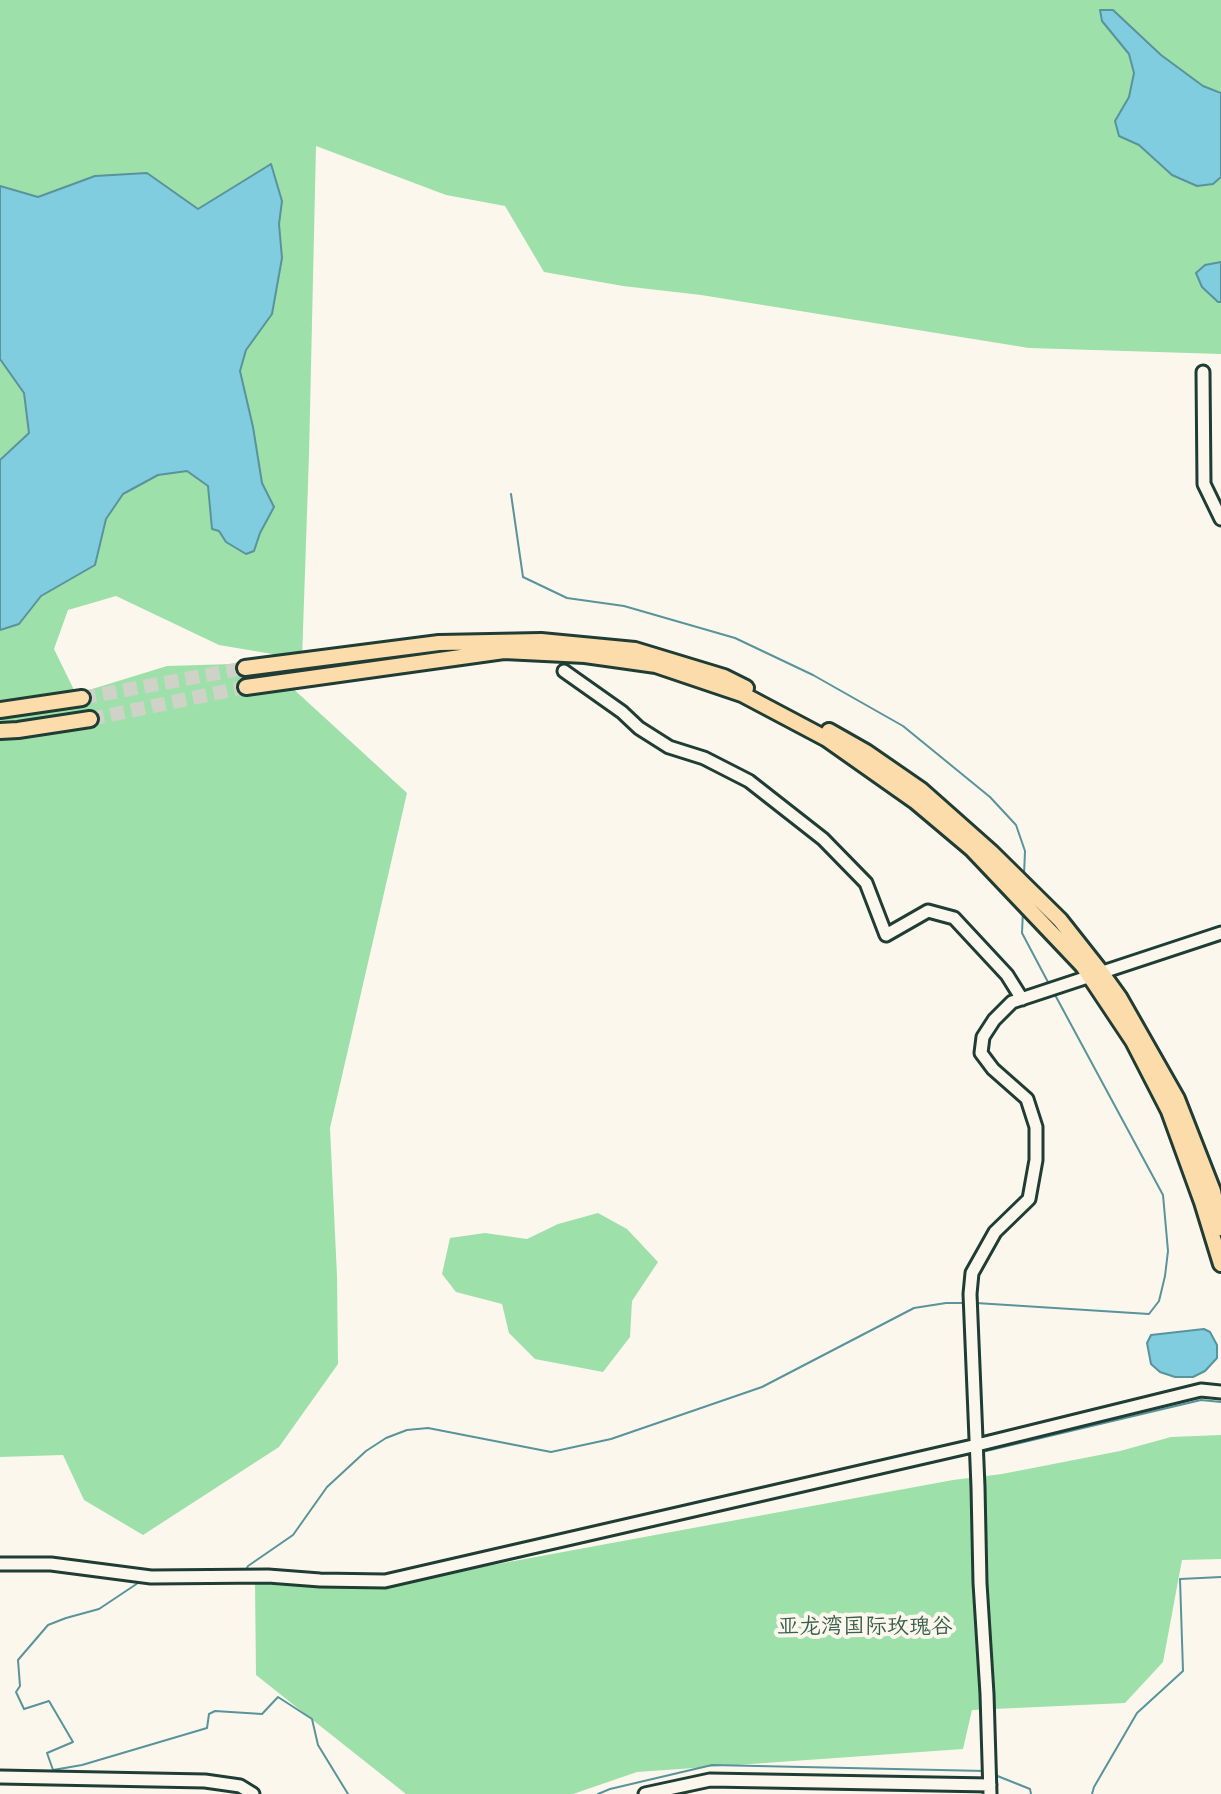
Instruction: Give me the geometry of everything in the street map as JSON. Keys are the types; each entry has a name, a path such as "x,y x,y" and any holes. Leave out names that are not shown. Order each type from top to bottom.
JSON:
{"main road":[{"path":"245,668 439,643 541,641 635,650 724,677 866,752 898,782"},
{"path":"246,687 504,651 585,655 656,665 742,694 827,739 898,782 992,853 1060,920 1095,974 1119,997 1177,1099 1213,1191 1221,1228"},
{"path":"0,710 82,698"},
{"path":"0,731 90,719"},
{"path":"933,808 1083,966 1133,1041 1169,1111 1221,1264"}],"street":[{"path":"1203,372 1204,484 1221,519"},
{"path":"564,671 669,747 704,758 749,781 823,839 866,883 886,935 928,911 954,918 1007,975 1022,999"},
{"path":"645,1794 710,1780 990,1790 970,1294 972,1273 995,1232 1029,1199 1036,1160 1036,1127 1027,1099 993,1069 981,1053 983,1037 1012,1002 1221,933"},
{"path":"0,1564 51,1564 151,1577 268,1576 385,1581 977,1445 1201,1390 1221,1392"},
{"path":"0,1777 205,1781 240,1786 253,1794"}],"green space":[{"path":"0,0 1221,0 1221,354 1029,348 544,272 505,206 446,195 316,146 302,659 219,645 116,596 68,610 54,649 76,694 167,666 265,663 407,793 330,1128 338,1364 279,1447 143,1535 84,1500 63,1455 0,1457"},
{"path":"598,1213 627,1229 658,1262 632,1301 630,1337 603,1372 535,1359 509,1333 502,1304 456,1292 442,1274 450,1238 485,1233 527,1239 558,1224"},
{"name":"亚龙湾国际玫瑰谷","path":"1221,1435 1221,1559 1182,1560 1163,1662 1125,1703 972,1710 963,1749 637,1772 573,1794 406,1794 256,1675 255,1582 395,1583 953,1480 1002,1474 1120,1451 1171,1437"}],"water":[{"path":"1100,10 1113,10 1161,55 1203,86 1221,93 1221,177 1213,184 1197,186 1172,175 1139,145 1119,136 1115,121 1129,97 1134,73 1129,54 1102,21"},
{"path":"271,164 282,201 279,224 282,258 272,314 246,350 240,371 262,483 274,507 254,551 246,554 226,542 219,531 212,529 208,486 187,471 158,475 123,494 106,519 95,565 41,596 19,624 0,630 0,460 29,433 24,393 0,359 0,186 38,197 95,176 147,173 198,209"},
{"path":"1221,262 1221,302 1218,302 1202,287 1196,273 1205,265"},
{"path":"1204,1329 1210,1332 1217,1345 1217,1358 1205,1371 1193,1377 1175,1377 1160,1372 1151,1364 1147,1343 1151,1335"}],"waterway":[{"path":"511,494 523,577 567,598 624,606 735,638 813,675 903,726 990,797 1016,825 1025,851 1024,875"},
{"path":"1023,910 1022,933 1049,984"},
{"path":"976,1303 1149,1314 1159,1301 1168,1251 1163,1195 1054,993"},
{"path":"245,1572 248,1566 293,1535 327,1487 366,1451 386,1438 407,1430 428,1428 551,1452 611,1439 762,1387 914,1308 965,1303"},
{"path":"982,1452 1201,1400 1221,1402"},
{"path":"1092,1794 1137,1713 1183,1671 1180,1579 1221,1577"},
{"path":"241,1582 138,1583 99,1609 48,1625 18,1660 20,1686 16,1692 24,1709 49,1701 73,1742 47,1753 53,1770 82,1765 207,1728 209,1714 215,1711 262,1714 278,1697 312,1719 318,1745 348,1794"},
{"path":"598,1794 712,1765 985,1771"},
{"path":"995,1775 1030,1789 1031,1794"}],"tunnel":[{"path":"82,698 245,668"},
{"path":"90,719 246,687"}]}
